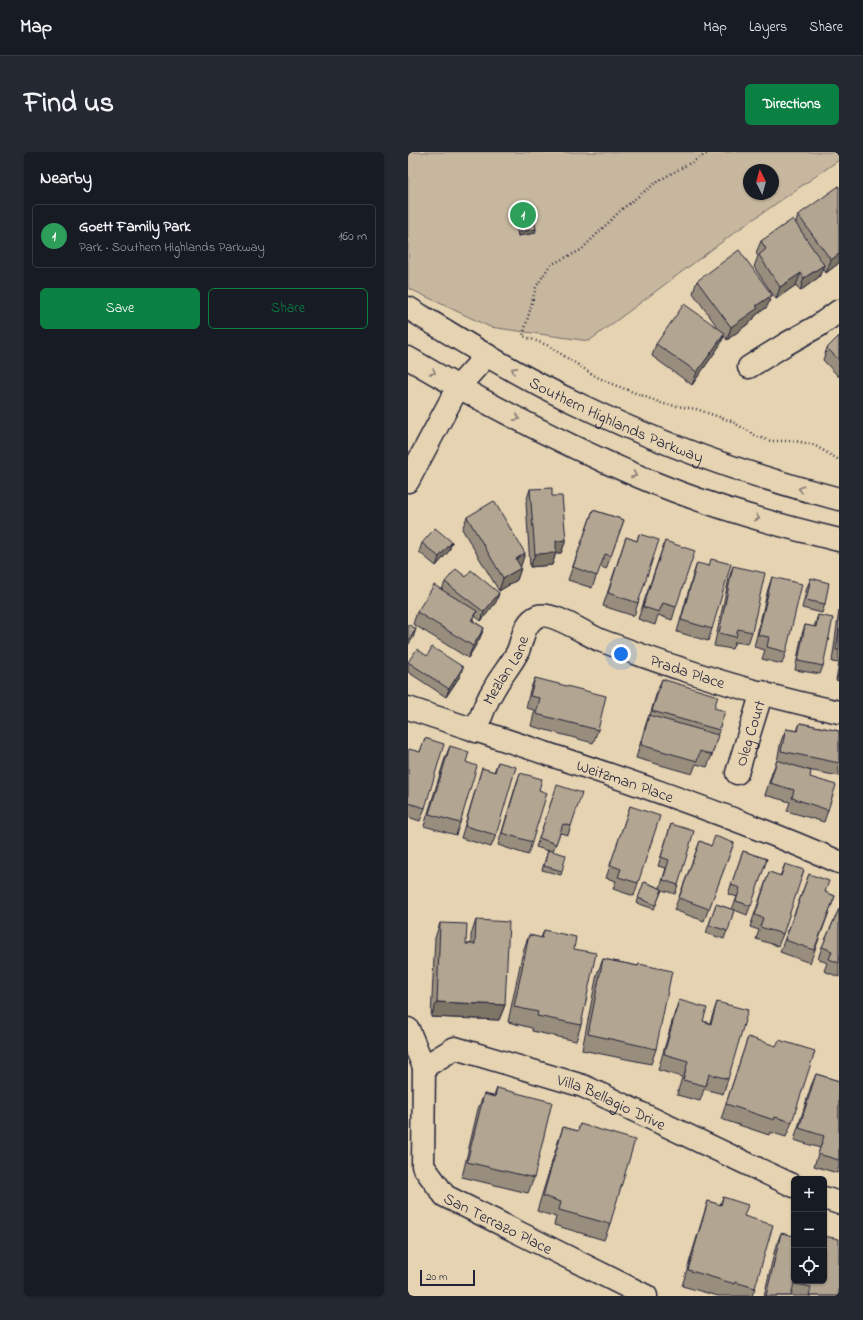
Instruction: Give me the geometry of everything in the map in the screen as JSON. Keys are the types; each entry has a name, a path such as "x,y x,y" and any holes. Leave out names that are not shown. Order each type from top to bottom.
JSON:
{"street":[{"name":"Southern Highlands Parkway","path":"408,308 487,355 579,405 646,435 718,462 796,488 839,498"},
{"path":"749,367 818,326 839,311"},
{"path":"408,481 458,387 487,355"},
{"path":"408,358 458,387 566,442 640,477 724,508 839,540"},
{"name":"Prada Place","path":"541,615 564,621 599,640 678,668 795,702 839,712"},
{"name":"Mezlan Lane","path":"476,731 484,706 494,687 518,651 520,641 527,626 533,618 541,615"},
{"name":"Oleg Court","path":"736,773 762,692"},
{"name":"Weitzman Place","path":"408,708 669,795 792,841 839,862"},
{"name":"San Terrazo Place","path":"408,1029 424,1067 423,1166 445,1196 646,1296"},
{"name":"Villa Bellagio Drive","path":"424,1067 455,1048 583,1086 791,1185"},
{"path":"827,1199 839,1203"}],"path":[{"path":"710,152 658,181 622,209 581,250 550,265 536,287 523,336 547,345 597,377 612,384 664,404 696,409 731,420 758,437 764,439 771,441 796,441 814,445 839,460"}],"shaded area":[{"path":"408,152 839,152 839,160 738,230 589,341 490,327 408,288"}],"building":[{"path":"839,186 839,254 831,260 798,215"},
{"path":"533,213 536,229 520,232 517,216"},
{"path":"793,219 824,265 804,278 801,273 780,287 759,255 766,249 761,241"},
{"path":"739,250 772,295 756,306 758,308 731,327 697,281"},
{"path":"684,304 725,333 697,372 656,344"},
{"path":"839,336 839,360 827,348"},
{"path":"552,488 552,496 562,496 566,540 556,541 556,553 535,554 530,489"},
{"path":"494,501 525,553 516,559 521,568 503,578 467,517"},
{"path":"593,510 624,520 611,556 605,554 597,576 573,567"},
{"path":"435,528 452,542 439,557 422,543"},
{"path":"639,534 659,540 638,603 608,593 626,537 637,541"},
{"path":"665,541 695,551 676,607 663,603 659,612 643,607"},
{"path":"711,559 731,564 712,629 681,620 697,563 709,566"},
{"path":"733,566 765,573 752,632 738,629 736,637 719,633"},
{"path":"456,569 466,577 471,570 499,593 484,612 445,582"},
{"path":"772,577 802,584 786,652 767,647 769,637 758,635"},
{"path":"811,578 829,583 825,604 806,600"},
{"path":"434,585 477,611 471,620 484,628 473,646 417,612"},
{"path":"818,615 833,618 823,666 798,661 805,625 816,627"},
{"path":"408,624 416,629 408,641"},
{"path":"839,629 839,650 836,650"},
{"path":"432,647 463,667 449,689 408,662 417,649 427,656"},
{"path":"535,678 606,696 598,730 536,714 540,698 530,696"},
{"path":"662,679 718,696 714,708 725,711 719,730 652,711"},
{"path":"649,715 718,735 712,755 700,751 697,761 641,745"},
{"path":"800,723 839,731 839,763 781,751 786,729 798,731"},
{"path":"425,738 444,744 425,808 408,803 408,751 409,749 420,752"},
{"path":"450,746 469,752 466,762 477,766 460,823 429,814"},
{"path":"777,760 811,771 810,777 836,785 828,810 792,798 794,790 770,783"},
{"path":"498,762 516,767 496,835 465,826 482,768 495,772"},
{"path":"520,773 542,779 539,790 547,793 532,842 502,833"},
{"path":"557,785 582,793 571,826 563,824 556,844 539,838"},
{"path":"630,806 660,816 638,883 618,877 621,869 610,865"},
{"path":"671,824 694,831 678,885 663,880 669,860 661,857"},
{"path":"715,836 734,843 709,909 679,898 700,841 711,846"},
{"path":"548,850 566,855 562,871 544,866"},
{"path":"743,851 767,859 751,906 736,901 740,888 731,885"},
{"path":"785,864 804,870 783,934 760,927 763,918 755,915 769,872 781,876"},
{"path":"809,874 829,881 825,892 835,896 814,950 785,940"},
{"path":"644,882 662,889 656,905 638,898"},
{"path":"716,904 734,910 728,931 709,925"},
{"path":"839,909 839,963 829,959 832,951 822,947"},
{"path":"476,920 509,922 505,1005 437,1002 440,923 467,924 466,944 475,944"},
{"path":"544,930 576,937 574,949 596,953 581,1025 537,1016 538,1012 514,1007 529,935 542,938"},
{"path":"603,959 638,966 639,964 672,971 656,1049 588,1034"},
{"path":"679,1000 707,1008 703,1021 711,1024 717,1002 748,1010 728,1079 709,1074 706,1086 683,1080 688,1061 664,1054"},
{"path":"748,1037 776,1046 779,1040 815,1051 792,1122 775,1117 774,1120 726,1104"},
{"path":"816,1074 839,1081 839,1160 818,1154 824,1136 799,1128"},
{"path":"497,1088 552,1102 534,1178 467,1162 484,1094 495,1097"},
{"path":"580,1124 635,1140 610,1224 559,1210 561,1202 543,1196 563,1127 578,1131"},
{"path":"723,1197 748,1205 744,1216 773,1225 755,1288 735,1282 735,1284 688,1270 708,1201 721,1205"},
{"path":"781,1233 791,1235 791,1284 794,1284 791,1296 766,1296"},
{"path":"827,1237 839,1239 838,1296 809,1296 811,1287 798,1284 827,1284"}],"place":[{"name":"Goett Family Park","path":"523,215"}]}
